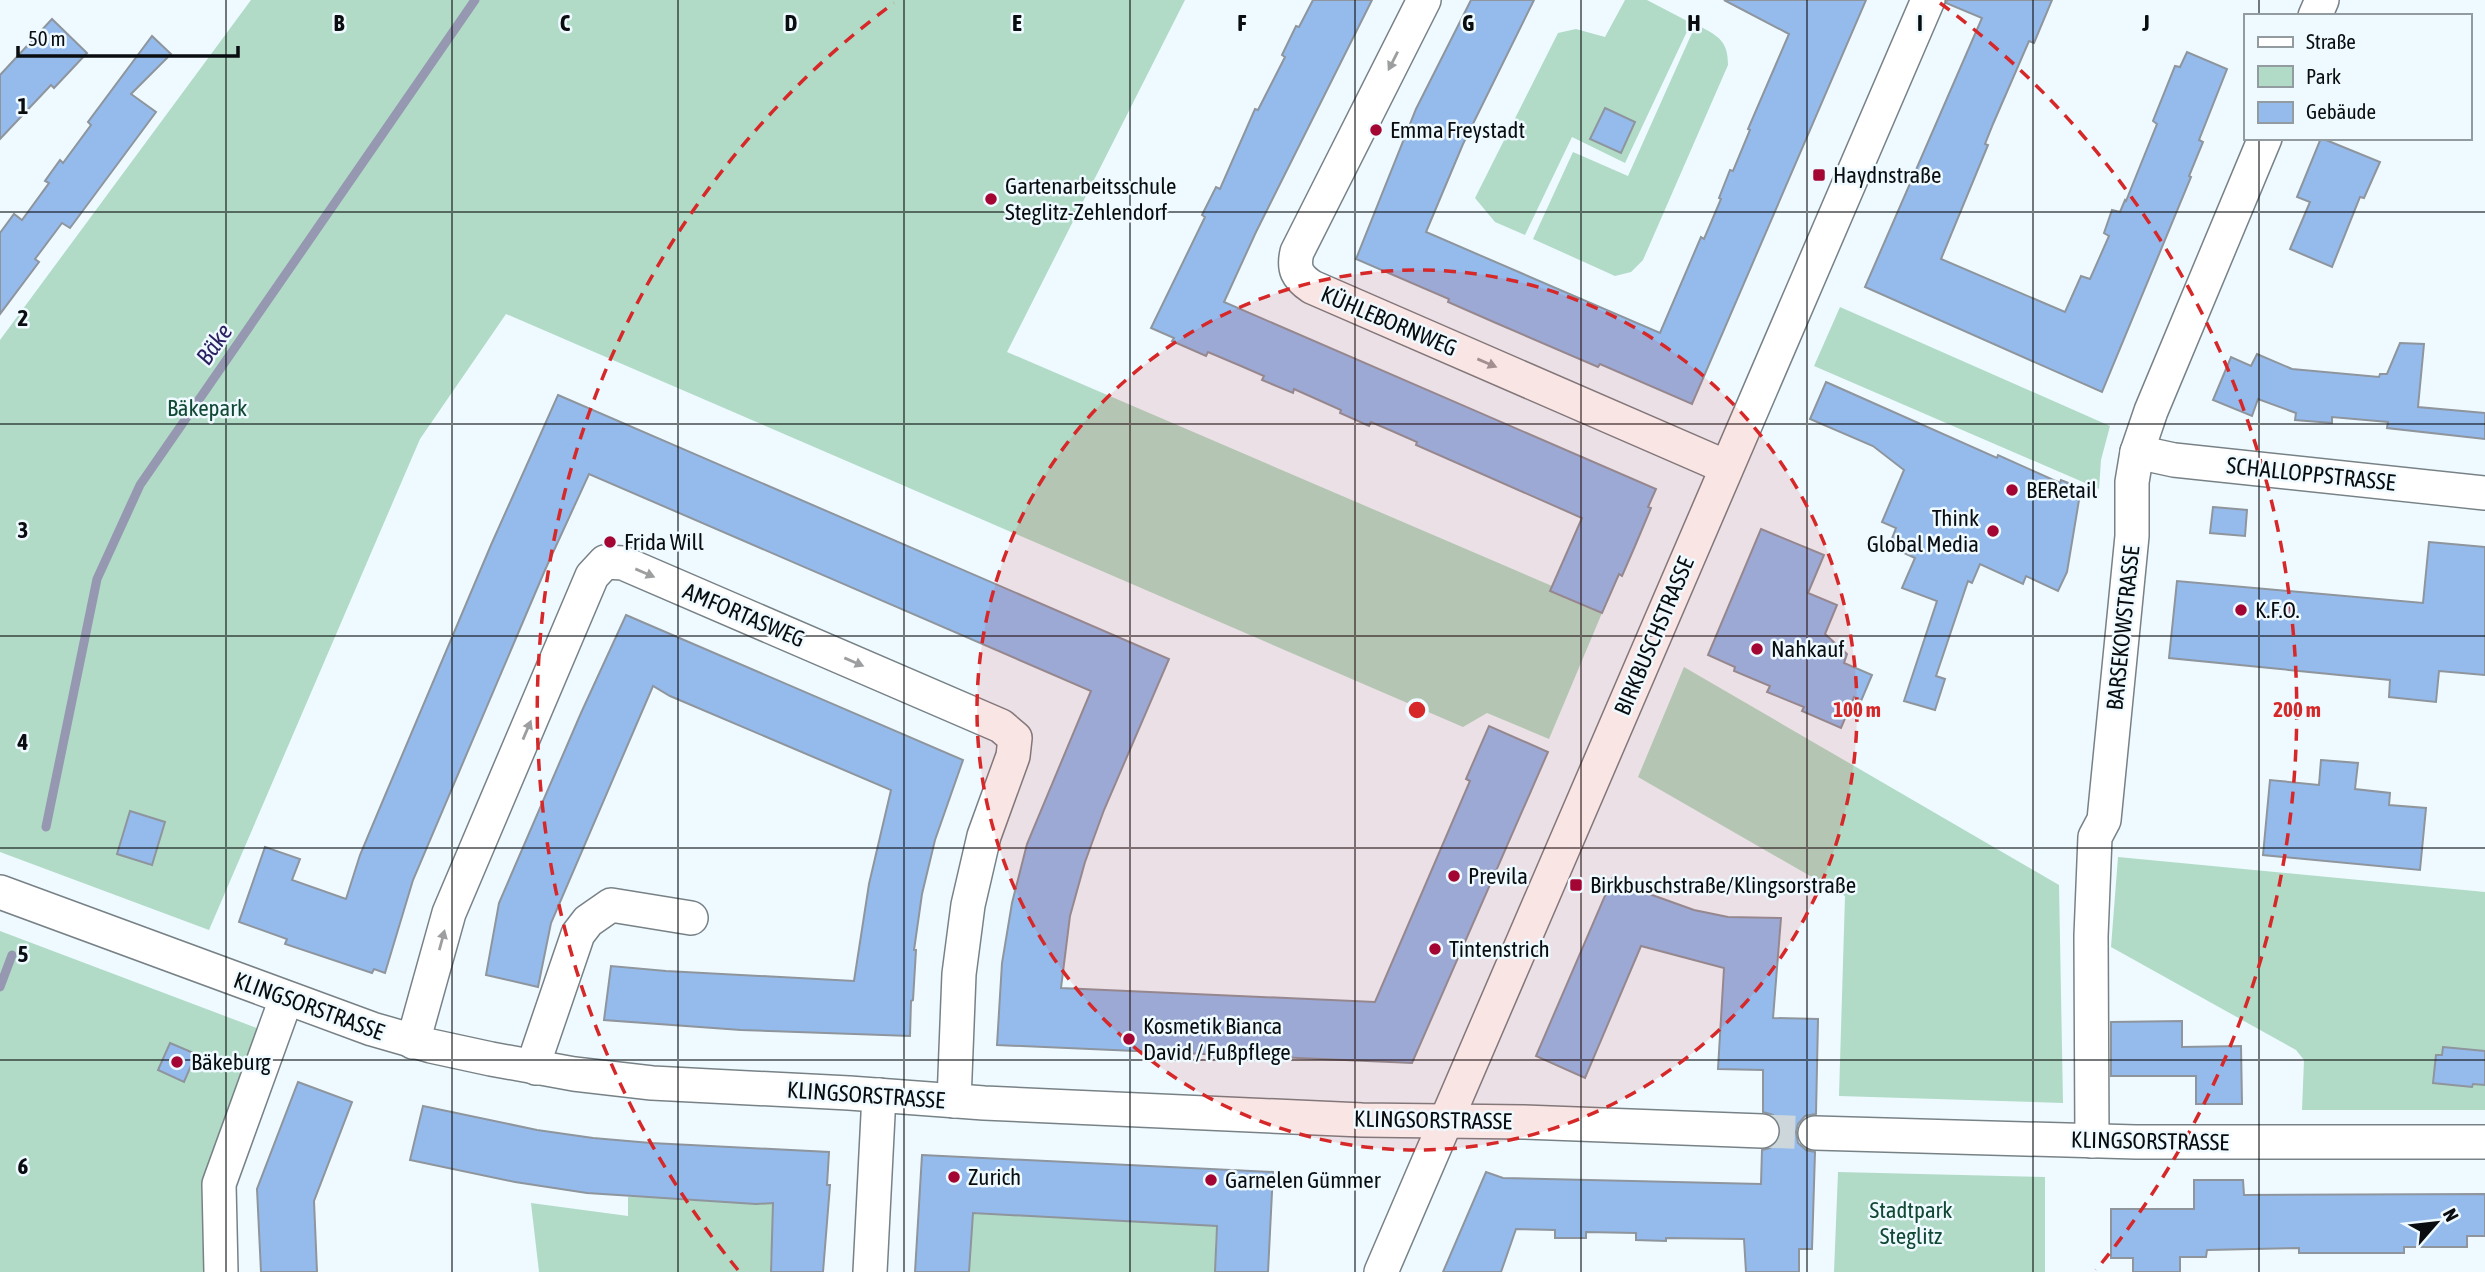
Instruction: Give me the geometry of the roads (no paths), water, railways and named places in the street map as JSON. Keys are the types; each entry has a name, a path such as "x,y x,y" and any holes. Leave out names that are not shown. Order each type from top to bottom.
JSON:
{"street":[{"name":"KÜHLEBORNWEG","path":"1424,0 1297,252 1294,265 1296,274 1312,287 1726,467"},
{"name":"BIRKBUSCHSTRASSE","path":"1381,1272 1928,0"},
{"name":"BARSEKOWSTRASSE","path":"2092,1141 2091,936 2095,837 2104,820 2132,536 2132,482 2137,452 2151,411 2264,140"},
{"name":"SCHALLOPPSTRASSE","path":"2137,452 2174,460 2485,493"},
{"name":"AMFORTASWEG","path":"413,1042 455,900 593,576 604,562 613,561 1001,726 1014,738 1013,756 984,836 968,905 959,974 954,1101"},
{"name":"KLINGSORSTRASSE","path":"0,892 286,999 413,1042 536,1068 652,1083 954,1101 1362,1120 1524,1122 1762,1131"},
{"path":"536,1068 538,1051 578,934 588,921 611,905 691,918"},
{"path":"221,1272 219,1184 286,999"},
{"path":"870,1272 879,1095"},
{"name":"KLINGSORSTRASSE","path":"1815,1133 2092,1141 2485,1142"}],"waterway":[{"name":"Bäke","path":"46,827 97,579 140,485 475,0"},
{"name":"Bäke","path":"0,987 12,955"}],"tunnel":[{"path":"1762,1131 1815,1133"}],"place":[{"name":"Emma Freystadt","path":"1376,130"},
{"name":"Haydnstraße","path":"1819,175"},
{"name":"Gartenarbeitsschule Steglitz-Zehlendorf","path":"991,199"},
{"name":"BERetail","path":"2012,490"},
{"name":"Think Global Media","path":"1993,531"},
{"name":"Frida Will","path":"610,542"},
{"name":"K.F.O.","path":"2241,610"},
{"name":"Nahkauf","path":"1757,649"},
{"name":"Previla","path":"1454,876"},
{"name":"Birkbuschstraße/Klingsorstraße","path":"1576,885"},
{"name":"Tintenstrich","path":"1435,949"},
{"name":"Kosmetik Bianca David / Fußpflege","path":"1129,1039"},
{"name":"Bäkeburg","path":"177,1062"},
{"name":"Zurich","path":"954,1177"},
{"name":"Garnelen Gümmer","path":"1211,1180"}],"park label":[{"name":"Bäkepark","path":"207,408"},
{"name":"Stadtpark Steglitz","path":"1911,1223"}]}
